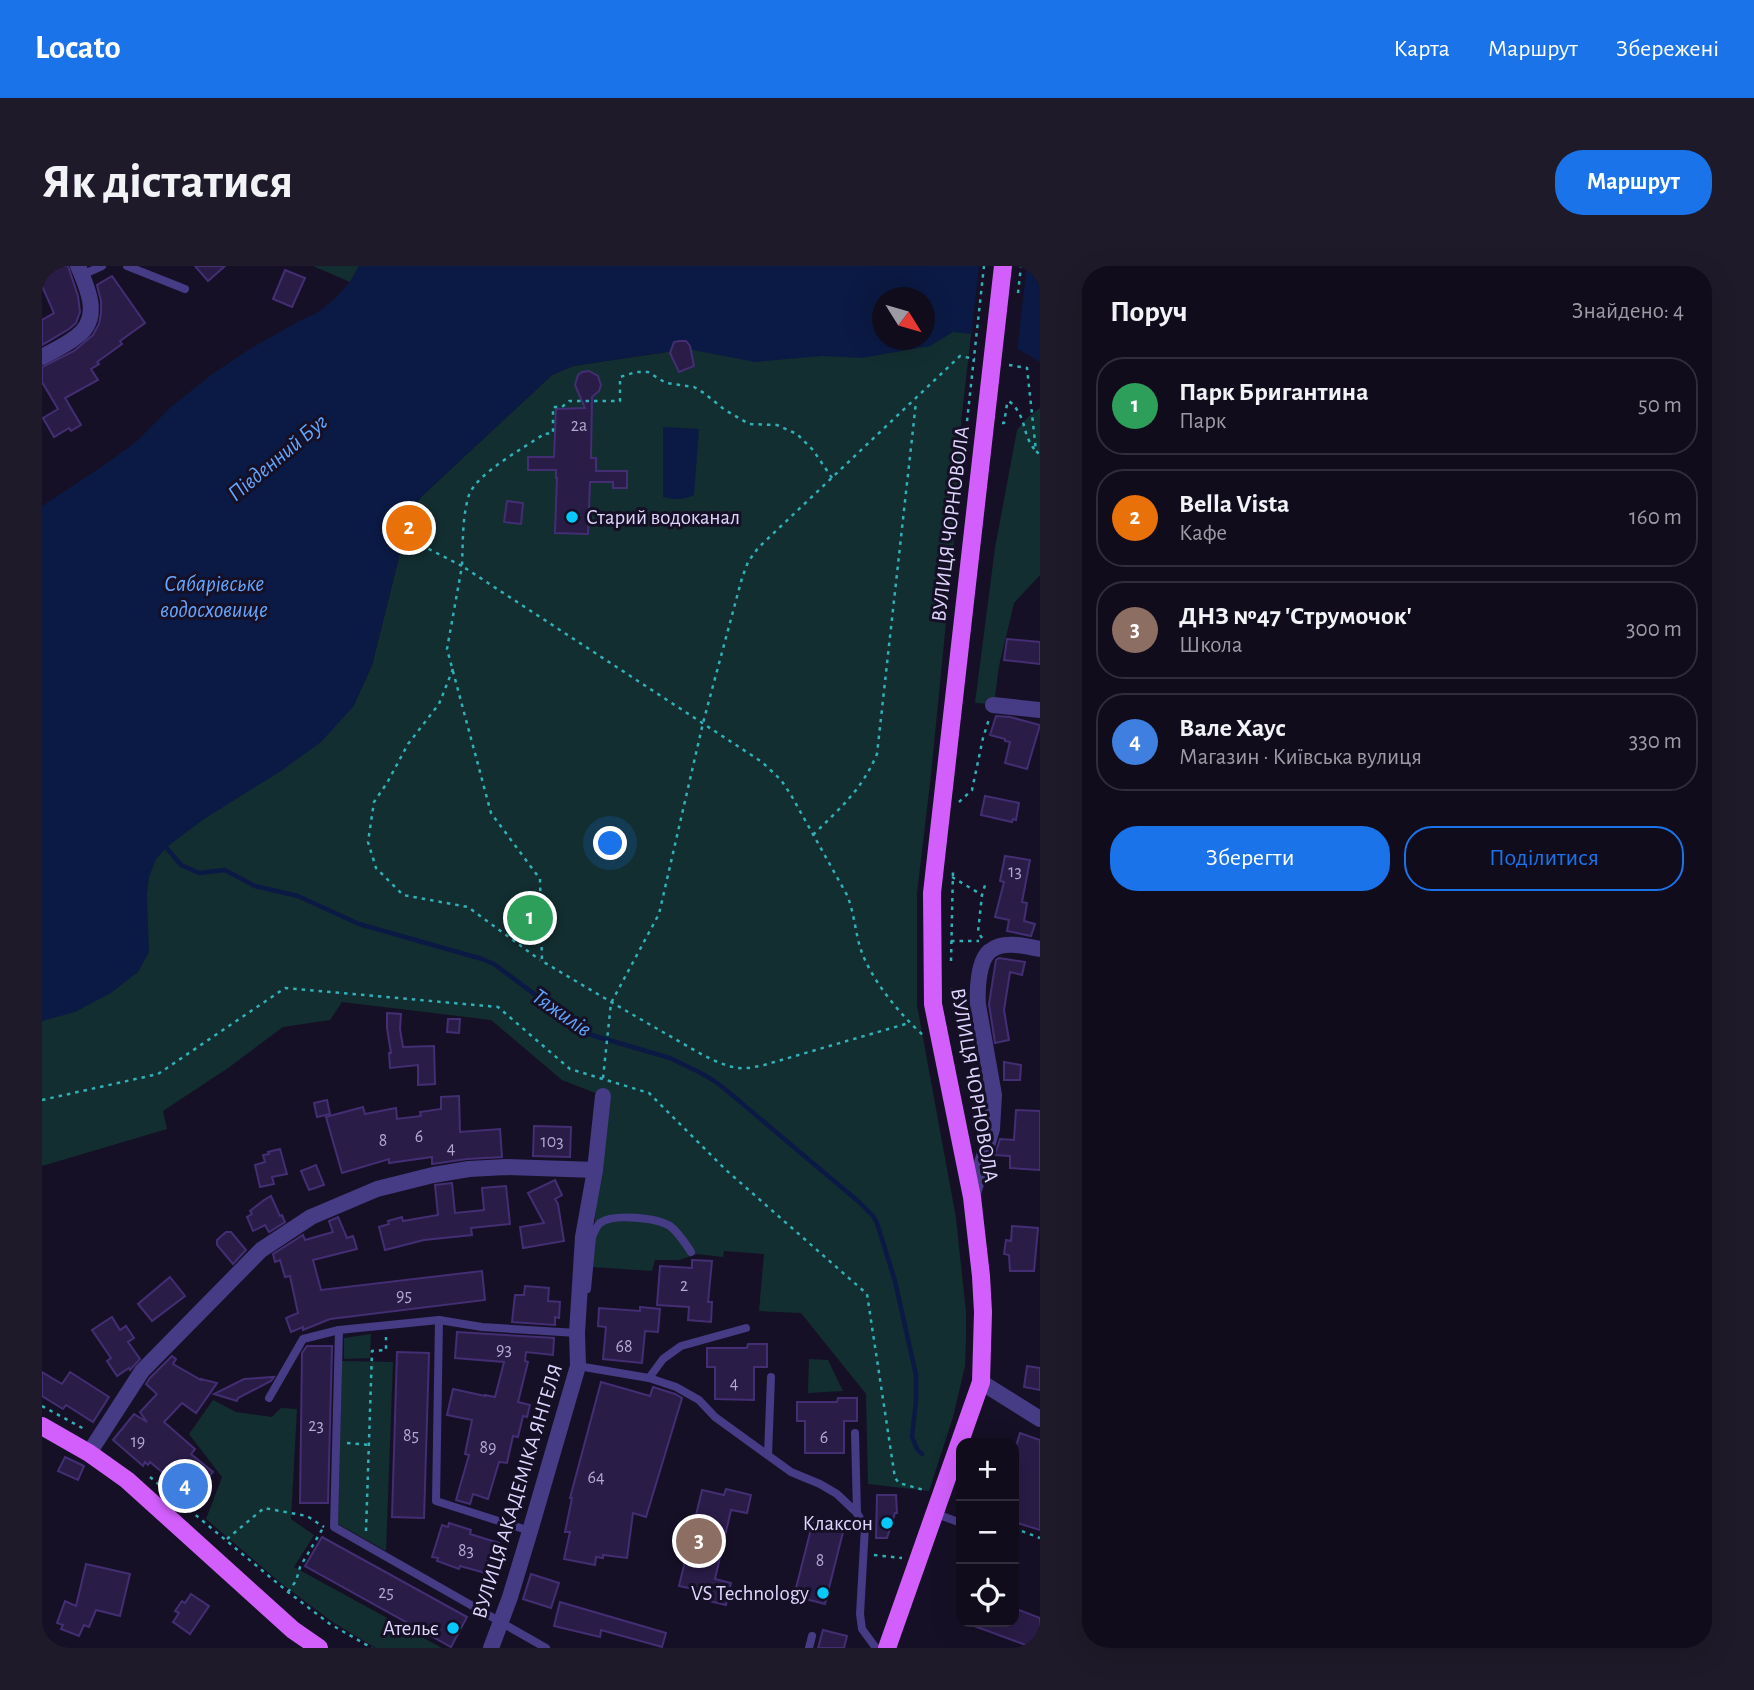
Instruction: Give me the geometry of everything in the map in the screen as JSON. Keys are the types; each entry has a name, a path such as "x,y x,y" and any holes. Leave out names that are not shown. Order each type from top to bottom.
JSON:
{"main road":[{"name":"ВУЛИЦЯ ЧОРНОВОЛА","path":"887,1648 981,1382 981,1276 972,1197 933,1004 932,893 994,424 1003,266"},
{"path":"42,1426 94,1445 127,1480 293,1630 318,1648"}],"street":[{"path":"42,357 79,336 88,321 92,306 80,271"},
{"path":"993,705 1040,710"},
{"path":"972,1197 992,1129 994,1095 978,1005 977,991 982,964 990,951 1003,945 1040,949"},
{"name":"ВУЛИЦЯ АКАДЕМІКА ЯНГЕЛЯ","path":"491,1648 530,1531 578,1366 583,1237 595,1170 603,1096"},
{"path":"94,1445 142,1371 261,1250 311,1217 377,1189 457,1171 506,1167 595,1170"},
{"path":"981,1382 1040,1419"}],"lane":[{"path":"80,271 102,266"},
{"path":"127,266 185,289"},
{"path":"269,1398 303,1339 339,1330 439,1320 482,1327 578,1333 584,1325 592,1237 600,1224 608,1219 659,1220 682,1238 691,1252"},
{"path":"439,1320 436,1501 530,1531"},
{"path":"649,1378 663,1359 681,1346 746,1328"},
{"path":"339,1330 334,1527 546,1648"},
{"path":"578,1366 649,1378 676,1387 699,1400 715,1417 791,1472 837,1494 857,1513 865,1527 860,1614 862,1629 876,1648"},
{"path":"768,1455 771,1377"},
{"path":"855,1433 857,1513"},
{"path":"934,1513 956,1521"},
{"path":"809,1648 812,1636"}],"path":[{"path":"966,422 984,266"},
{"path":"603,1078 611,1003 659,914 703,723 748,562 758,548 960,356"},
{"path":"1027,368 1036,451"},
{"path":"542,961 540,879 491,813 447,649 462,566 464,524 470,493 482,475 544,434 553,433 554,407 562,407 569,401 620,401 620,377 636,372 648,372 666,383 694,387 749,424 777,425 797,434 813,450 832,478"},
{"path":"813,835 863,783 877,754 916,399"},
{"path":"994,424 1004,423 1009,401 1018,410 1031,445 1040,455"},
{"path":"421,545 462,566 703,723 762,762 781,780 847,895 860,947 874,978 909,1023 923,1035"},
{"path":"453,669 439,704 408,744 374,802 368,842 376,868 403,895 468,907 542,961 611,1003 723,1064 752,1068 909,1023"},
{"path":"959,802 972,790 993,705"},
{"path":"952,877 982,895"},
{"path":"986,882 978,932 986,943"},
{"path":"951,941 979,942"},
{"path":"365,1545 372,1351 386,1350"},
{"path":"42,1406 76,1423 94,1445"},
{"path":"337,1443 369,1445"},
{"path":"144,1472 288,1592 330,1624 372,1648"},
{"path":"226,1540 264,1508 307,1516 324,1527 334,1527"},
{"path":"288,1592 324,1527"},
{"path":"1019,1530 1040,1538"},
{"path":"871,1555 902,1558"}],"green space":[{"path":"313,266 359,266 350,282"},
{"path":"979,266 961,422 962,459 917,893 917,1005 956,1218 966,1312 965,1366 953,1417 929,1491 868,1484 866,1394 801,1313 759,1311 764,1254 724,1251 723,1257 697,1254 679,1260 655,1260 652,1271 592,1267 603,1096 562,1080 491,1020 342,1002 330,1020 283,1027 163,1111 167,1129 42,1166 42,1007 135,841 353,707 372,665 410,513 421,497 552,375 573,366 687,349 872,296 872,350 935,350 935,287 905,287"},
{"path":"1040,408 1040,575 1014,603 999,666 994,704 975,703 995,548 1017,430"},
{"path":"371,1334 370,1358 344,1359 344,1338"},
{"path":"809,1359 828,1360 843,1391 808,1393"},
{"path":"342,1361 393,1362 386,1551 338,1524"},
{"path":"213,1400 236,1412 272,1417 281,1408 297,1409 291,1519 314,1535 294,1567 442,1648 376,1648 334,1623 282,1584 206,1519 222,1477 189,1434"}],"water":[{"name":"Сабарівське водосховище","path":"359,266 1040,266 1040,362 1018,349 971,334 953,332 935,343 935,287 872,287 872,350 907,350 862,358 822,356 755,362 687,349 573,366 552,375 421,497 410,513 372,665 353,707 321,742 281,771 204,819 168,846 156,859 149,877 147,894 149,952 138,972 111,993 75,1012 42,1021 42,506 136,442 171,407 211,375 248,350 317,313 350,282"},
{"path":"663,427 699,429 694,495 690,497 663,497"}],"pier":[{"path":"979,266 1027,266 1017,352 971,338"}],"building":[{"path":"42,266 68,266 78,296 80,312 76,323 42,345 42,320 54,313 42,286"},
{"path":"195,266 225,266 208,281"},
{"path":"285,270 305,278 292,307 273,299"},
{"path":"112,276 145,323 120,341 122,344 91,369 98,380 65,398 81,425 71,431 69,428 54,437 43,418 58,409 42,382 42,367 74,351 93,335 101,313 97,285"},
{"path":"686,341 690,346 694,366 679,372 670,353 674,342"},
{"path":"589,371 598,376 601,385 592,397 591,458 596,458 596,471 627,471 627,488 613,488 613,482 590,482 588,534 555,533 556,470 528,470 528,457 554,457 556,409 585,408 575,385 578,375"},
{"path":"507,501 523,503 521,524 504,522"},
{"path":"408,515 425,527 418,541 402,537 395,529 396,519"},
{"path":"1007,639 1040,642 1040,664 1004,660"},
{"path":"996,716 1040,725 1027,769 1005,763 1010,742 990,735"},
{"path":"985,796 1019,803 1016,820 1013,819 1012,822 981,815"},
{"path":"1005,856 1030,860 1022,902 1027,903 1024,921 1035,924 1031,936 1007,931 1009,920 995,917 1004,882 1000,881"},
{"path":"999,958 1025,962 1022,975 1010,972 1004,1010 1009,1040 995,1043 989,1004 996,960"},
{"path":"387,1013 401,1014 403,1047 434,1046 435,1084 418,1085 418,1065 390,1068"},
{"path":"448,1019 460,1019 459,1033 447,1032"},
{"path":"1004,1062 1021,1065 1020,1080 1004,1080"},
{"path":"459,1096 460,1132 500,1129 502,1157 432,1164 432,1157 389,1163 389,1159 342,1173 326,1117 363,1107 365,1114 396,1108 397,1119 421,1116 420,1112 441,1109 441,1097"},
{"path":"327,1100 330,1114 317,1117 314,1103"},
{"path":"1016,1110 1040,1111 1040,1170 1010,1168 1010,1156 995,1155 1000,1139 1014,1140"},
{"path":"534,1126 571,1127 570,1157 533,1156"},
{"path":"280,1149 287,1174 272,1177 274,1184 260,1187 255,1165 265,1162 263,1155"},
{"path":"316,1165 324,1185 309,1190 301,1171"},
{"path":"555,1180 562,1195 555,1199 564,1241 523,1248 520,1227 544,1223 528,1193"},
{"path":"452,1183 455,1213 484,1210 482,1188 506,1186 510,1224 471,1228 472,1235 424,1240 385,1250 379,1227 402,1217 403,1221 438,1215 435,1185"},
{"path":"271,1196 285,1222 269,1232 265,1225 253,1231 247,1217 252,1214 250,1211"},
{"path":"338,1217 347,1238 353,1236 357,1249 313,1260 321,1290 482,1271 485,1300 330,1319 291,1332 286,1318 298,1313 290,1276 285,1277 280,1260 275,1262 273,1254 303,1235 305,1240 333,1232 329,1221"},
{"path":"1012,1226 1038,1228 1034,1271 1010,1271 1009,1255 1004,1254 1006,1240 1011,1241"},
{"path":"226,1232 231,1232 246,1250 233,1264 217,1245 217,1240"},
{"path":"692,1260 712,1261 708,1302 712,1302 711,1322 688,1320 689,1307 657,1305 660,1266 692,1268"},
{"path":"170,1277 185,1296 152,1321 138,1304"},
{"path":"525,1286 549,1288 548,1301 560,1302 559,1318 555,1317 555,1325 512,1322 515,1295 524,1295"},
{"path":"640,1307 660,1309 658,1332 645,1331 642,1363 603,1359 606,1327 598,1326 599,1308 640,1311"},
{"path":"112,1317 120,1330 126,1326 134,1338 128,1342 140,1359 130,1370 129,1368 117,1376 107,1361 111,1358 92,1330"},
{"path":"457,1332 554,1338 553,1355 526,1352 525,1361 528,1362 518,1402 530,1405 527,1417 523,1416 518,1437 513,1436 507,1463 499,1462 488,1499 473,1494 470,1504 456,1500 469,1455 465,1454 472,1420 447,1415 453,1389 495,1397 504,1362 455,1358"},
{"path":"748,1344 767,1344 767,1367 754,1367 754,1400 715,1399 715,1367 707,1367 707,1348 747,1348"},
{"path":"307,1346 332,1346 328,1503 300,1503 302,1353"},
{"path":"397,1352 429,1353 424,1518 392,1517"},
{"path":"172,1356 176,1359 173,1364 201,1380 217,1383 196,1413 182,1403 164,1422 195,1449 191,1454 213,1472 192,1497 150,1462 148,1465 145,1462 143,1466 113,1440 134,1414 147,1422 140,1412 157,1394 146,1384"},
{"path":"1027,1366 1040,1368 1040,1390 1024,1387"},
{"path":"42,1372 62,1384 70,1372 109,1397 93,1422 66,1405 63,1409 42,1396"},
{"path":"274,1377 237,1401 214,1394 244,1379"},
{"path":"601,1382 650,1396 653,1387 682,1398 646,1517 633,1513 627,1558 603,1555 603,1558 596,1557 595,1565 564,1559 570,1532 565,1532 570,1498"},
{"path":"838,1398 857,1398 857,1421 844,1421 844,1453 805,1453 805,1421 797,1421 797,1402 837,1402"},
{"path":"1020,1433 1040,1440 1040,1530 1019,1524"},
{"path":"65,1457 84,1466 78,1480 58,1471"},
{"path":"726,1489 751,1495 747,1513 731,1510 715,1579 731,1583 726,1605 701,1599 703,1591 679,1586 702,1490 724,1495"},
{"path":"877,1495 896,1495 897,1513 887,1538 876,1538"},
{"path":"814,1517 845,1524 825,1604 794,1596"},
{"path":"449,1523 471,1530 470,1534 499,1543 489,1574 460,1566 459,1569 432,1557 442,1525 448,1527"},
{"path":"322,1537 467,1617 451,1647 305,1566"},
{"path":"86,1564 130,1574 120,1616 96,1610 89,1627 84,1625 79,1636 61,1629 63,1625 57,1623 65,1601 76,1606"},
{"path":"531,1574 559,1583 551,1608 523,1599"},
{"path":"191,1594 209,1606 190,1634 173,1622 179,1613 175,1611"},
{"path":"560,1602 666,1633 662,1647 601,1630 600,1637 554,1626"},
{"path":"1019,1610 1040,1618 1040,1648 977,1627 1019,1627"},
{"path":"823,1630 847,1636 844,1648 818,1648"}],"waterway":[{"name":"Тяжилів","path":"164,845 181,865 199,873 225,870 255,886 298,896 359,924 494,964 588,1034 670,1058 725,1089 859,1202 877,1223 895,1281 916,1375 912,1437 922,1454"}],"place":[{"name":"Старий водоканал","path":"572,517"},
{"name":"Bella Vista","path":"409,528"},
{"name":"Парк Бригантина","path":"530,918"},
{"name":"Вале Хаус","path":"185,1486"},
{"name":"Клаксон","path":"887,1523"},
{"name":"ДНЗ №47 'Струмочок'","path":"699,1541"},
{"name":"VS Technology","path":"823,1593"},
{"name":"Ательє","path":"453,1628"}],"water label":[{"name":"Південний Буг","path":"277,457"}]}
